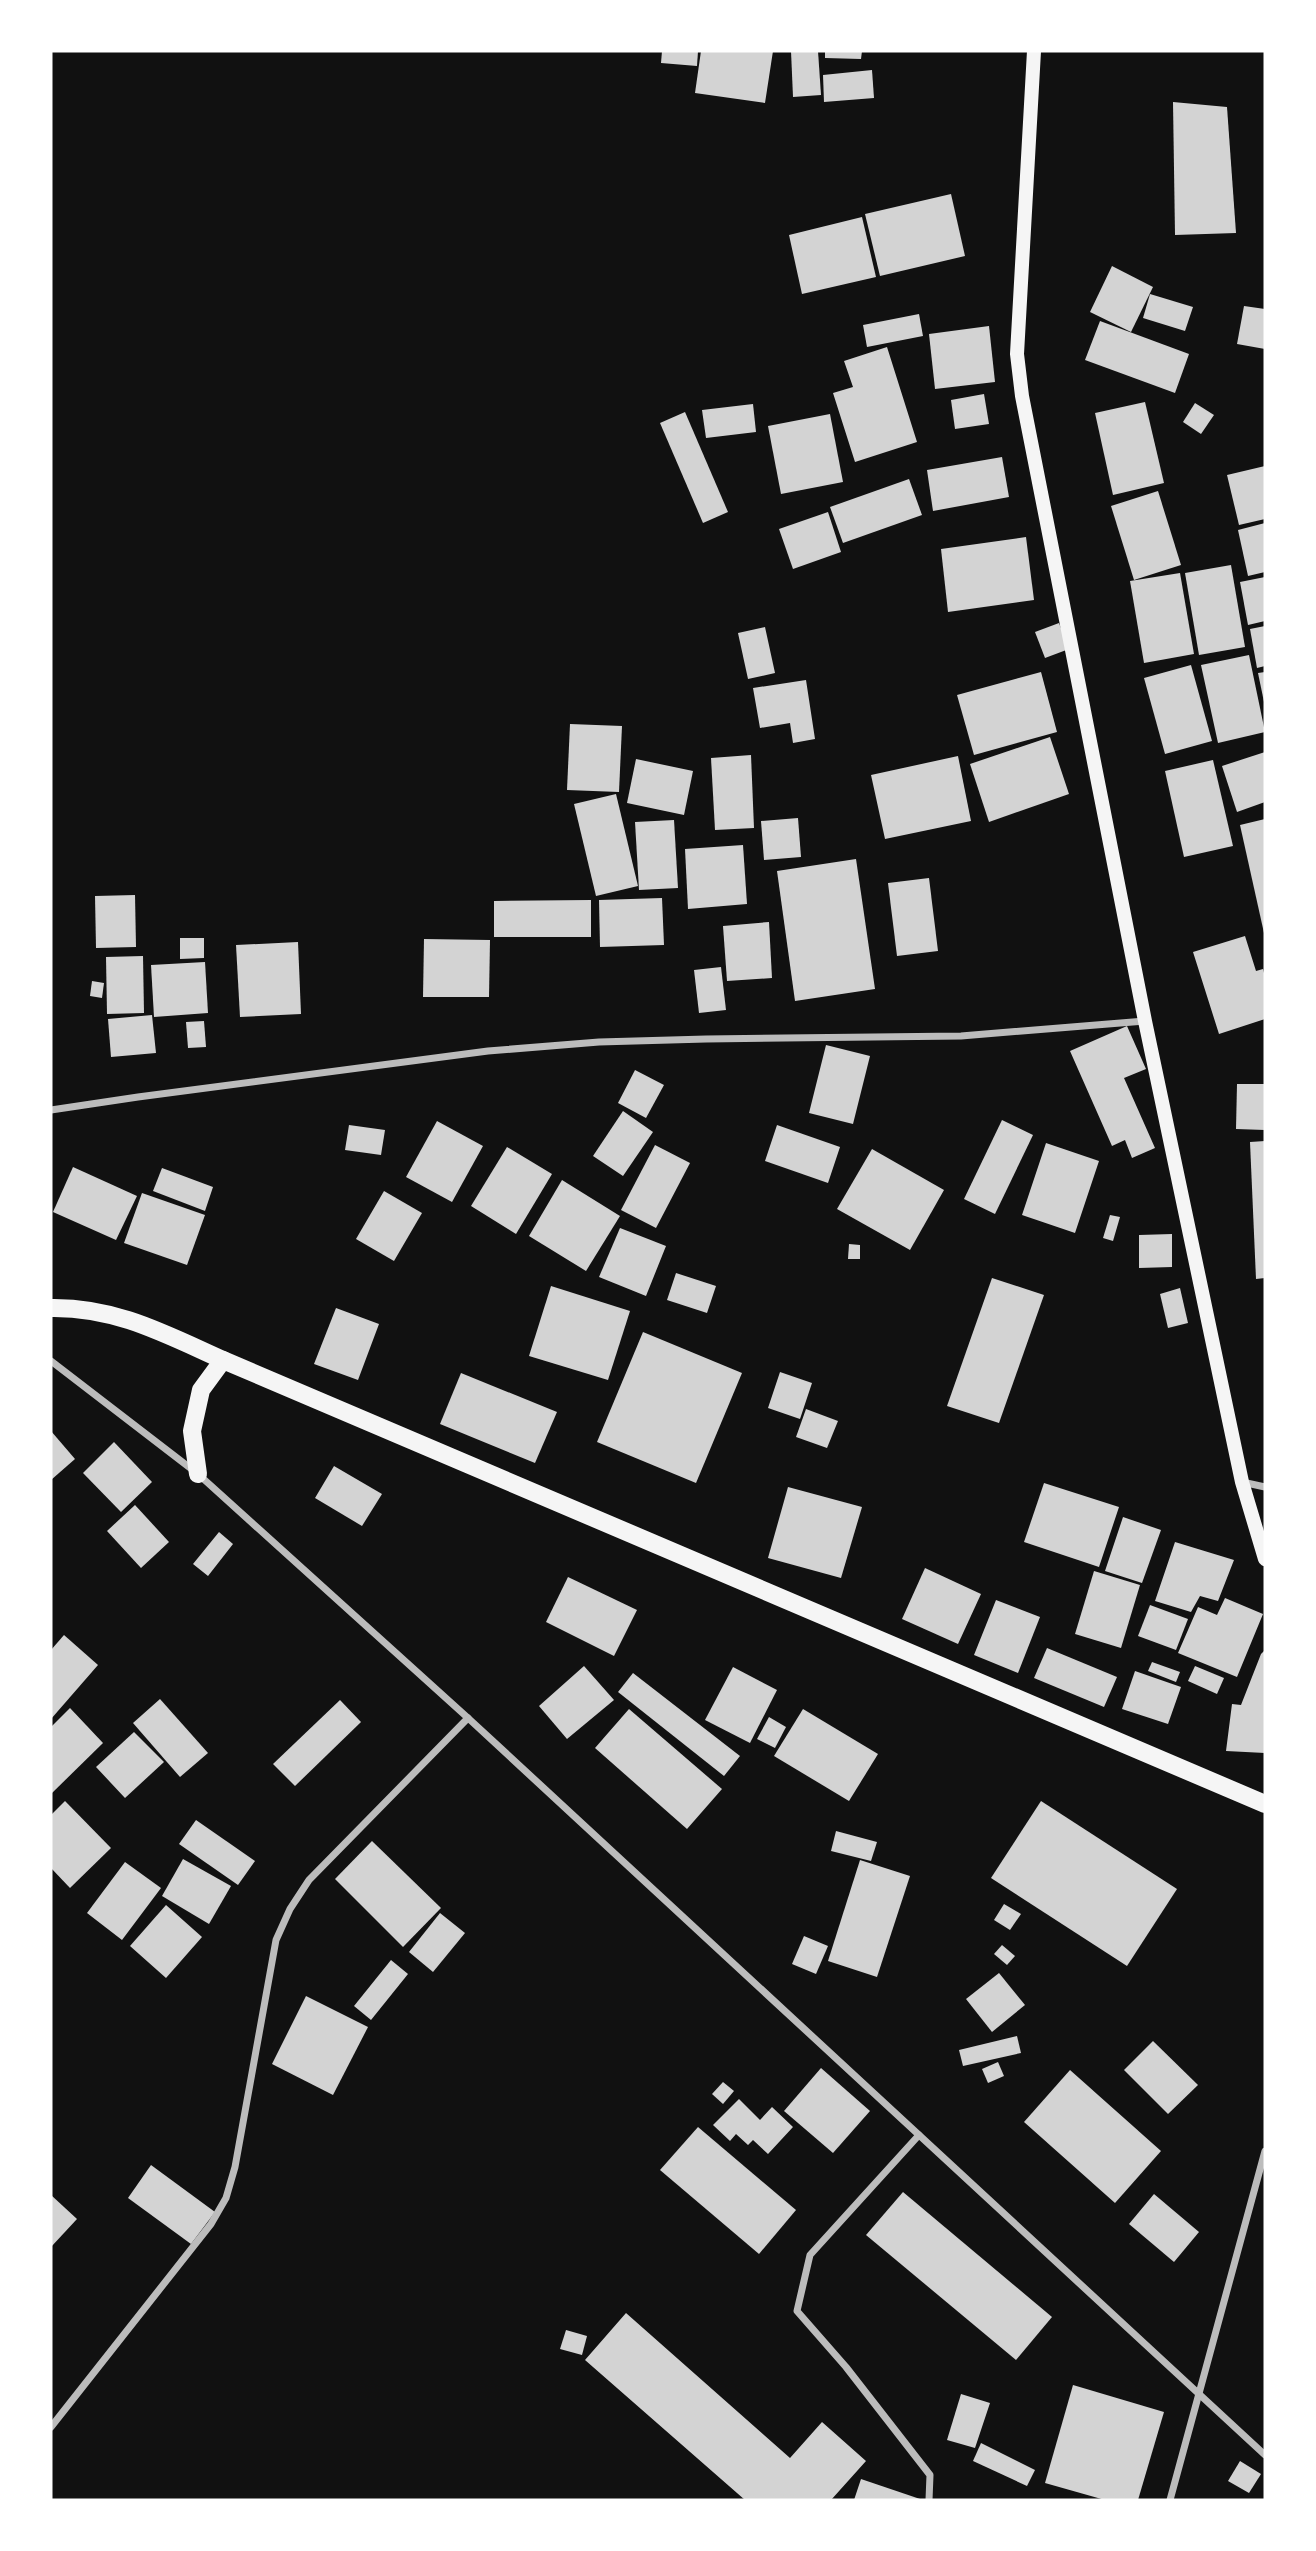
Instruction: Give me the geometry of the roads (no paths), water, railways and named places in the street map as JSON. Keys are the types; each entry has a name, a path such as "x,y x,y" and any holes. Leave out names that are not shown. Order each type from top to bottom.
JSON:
{"main road":[{"path":"1034,51 1018,365 1145,1021 1242,1482 1265,1559"},
{"path":"51,1308 81,1308 142,1324 1265,1804"},
{"path":"198,1474 192,1431 201,1390 223,1360"}],"street":[{"path":"51,1110 488,1051 599,1042 961,1036 1145,1021"},
{"path":"51,1361 198,1474 468,1718 1265,2455"},
{"path":"1242,1482 1265,1487"},
{"path":"51,2427 211,2224 226,2198 240,2143 276,1940 290,1909 309,1880 468,1718"},
{"path":"919,2135 810,2255 797,2312 846,2367 930,2475 929,2500"},
{"path":"1170,2500 1265,2151"}]}
